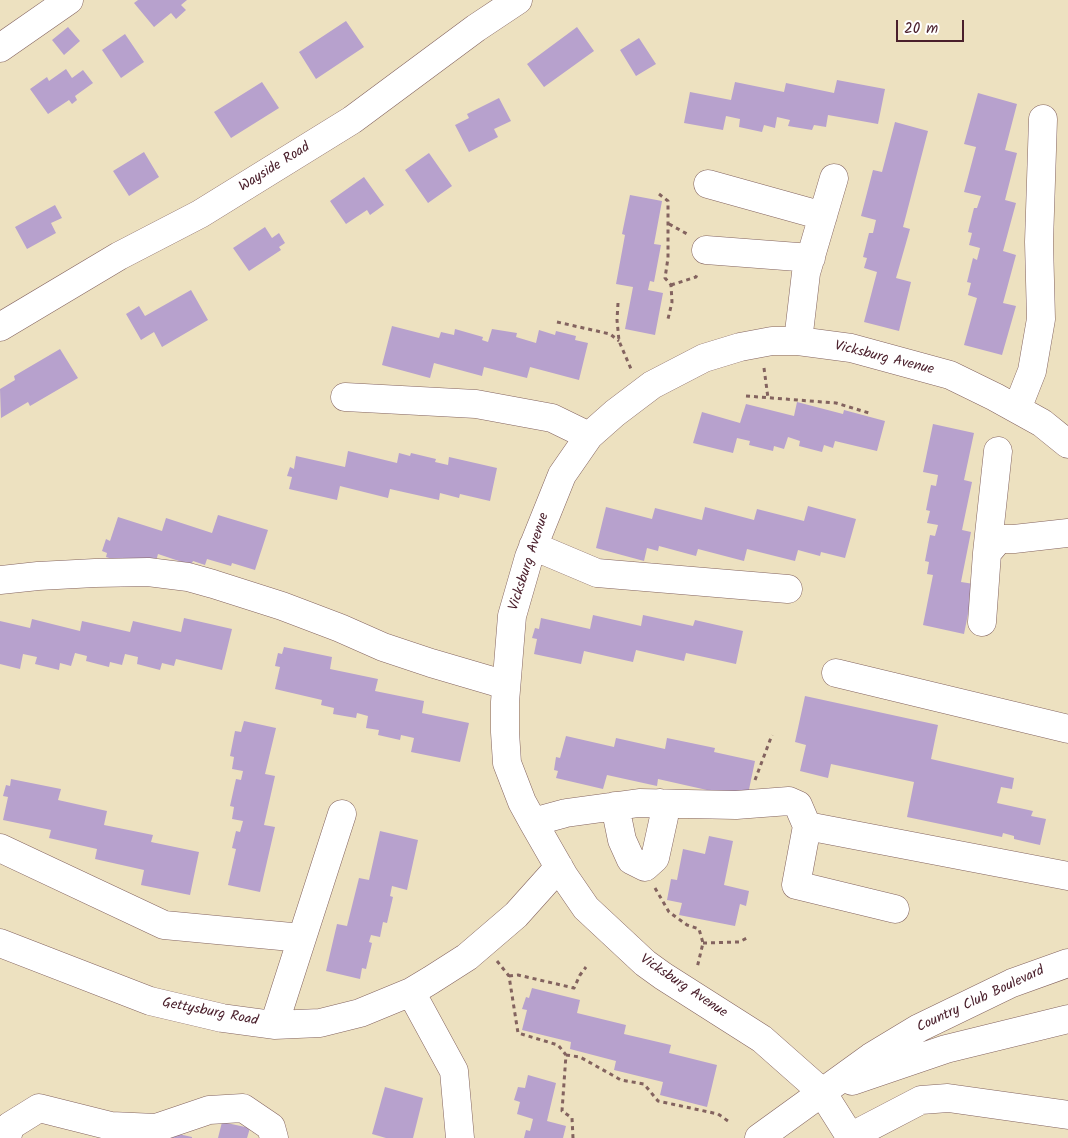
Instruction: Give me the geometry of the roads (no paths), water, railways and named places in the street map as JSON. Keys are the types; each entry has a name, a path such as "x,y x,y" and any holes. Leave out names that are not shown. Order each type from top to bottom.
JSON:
{"street":[{"path":"0,48 68,0"},
{"name":"Wayside Road","path":"10,321 120,256 200,214 352,120 476,28 518,0"},
{"path":"1017,409 1032,371 1041,320 1039,242 1043,119"},
{"path":"798,341 806,273 834,178"},
{"path":"708,184 823,216"},
{"path":"706,250 811,258"},
{"name":"Vicksburg Avenue","path":"850,1137 822,1092 762,1039 645,963 586,908 559,867 522,802 507,763 505,732 506,685 512,616 533,546 562,475 589,436 615,413 652,385 704,358 748,345 772,341 798,341 851,348 950,375 1042,423 1068,444"},
{"path":"344,397 476,404 552,418 589,436"},
{"path":"982,622 998,451"},
{"path":"987,553 999,538 1014,539 1068,533"},
{"path":"533,546 598,573 788,589"},
{"path":"0,580 38,576 148,572 188,577 282,606 383,647 431,664 506,685"},
{"path":"836,673 1068,728"},
{"path":"533,822 566,813 640,803 748,804 789,801 798,805 807,826 796,885 895,909"},
{"path":"614,806 622,840 632,860 645,867 655,858 664,817 660,804"},
{"path":"274,1025 342,814"},
{"path":"807,826 1068,876"},
{"path":"0,848 164,925 302,938"},
{"name":"Gettysburg Road","path":"0,943 150,1001 222,1018 274,1025 320,1023 360,1013 411,992 467,957 516,915 559,867"},
{"name":"Country Club Boulevard","path":"759,1138 871,1057 918,1028 1012,983 1068,963"},
{"path":"411,992 454,1071 460,1138"},
{"name":"Country Club Boulevard","path":"822,1092 946,1049 1068,1019"},
{"path":"850,1137 921,1100 948,1098 1068,1115"},
{"path":"6,1125 39,1108 111,1126 156,1128 209,1110 243,1108 271,1127 274,1138"}]}
